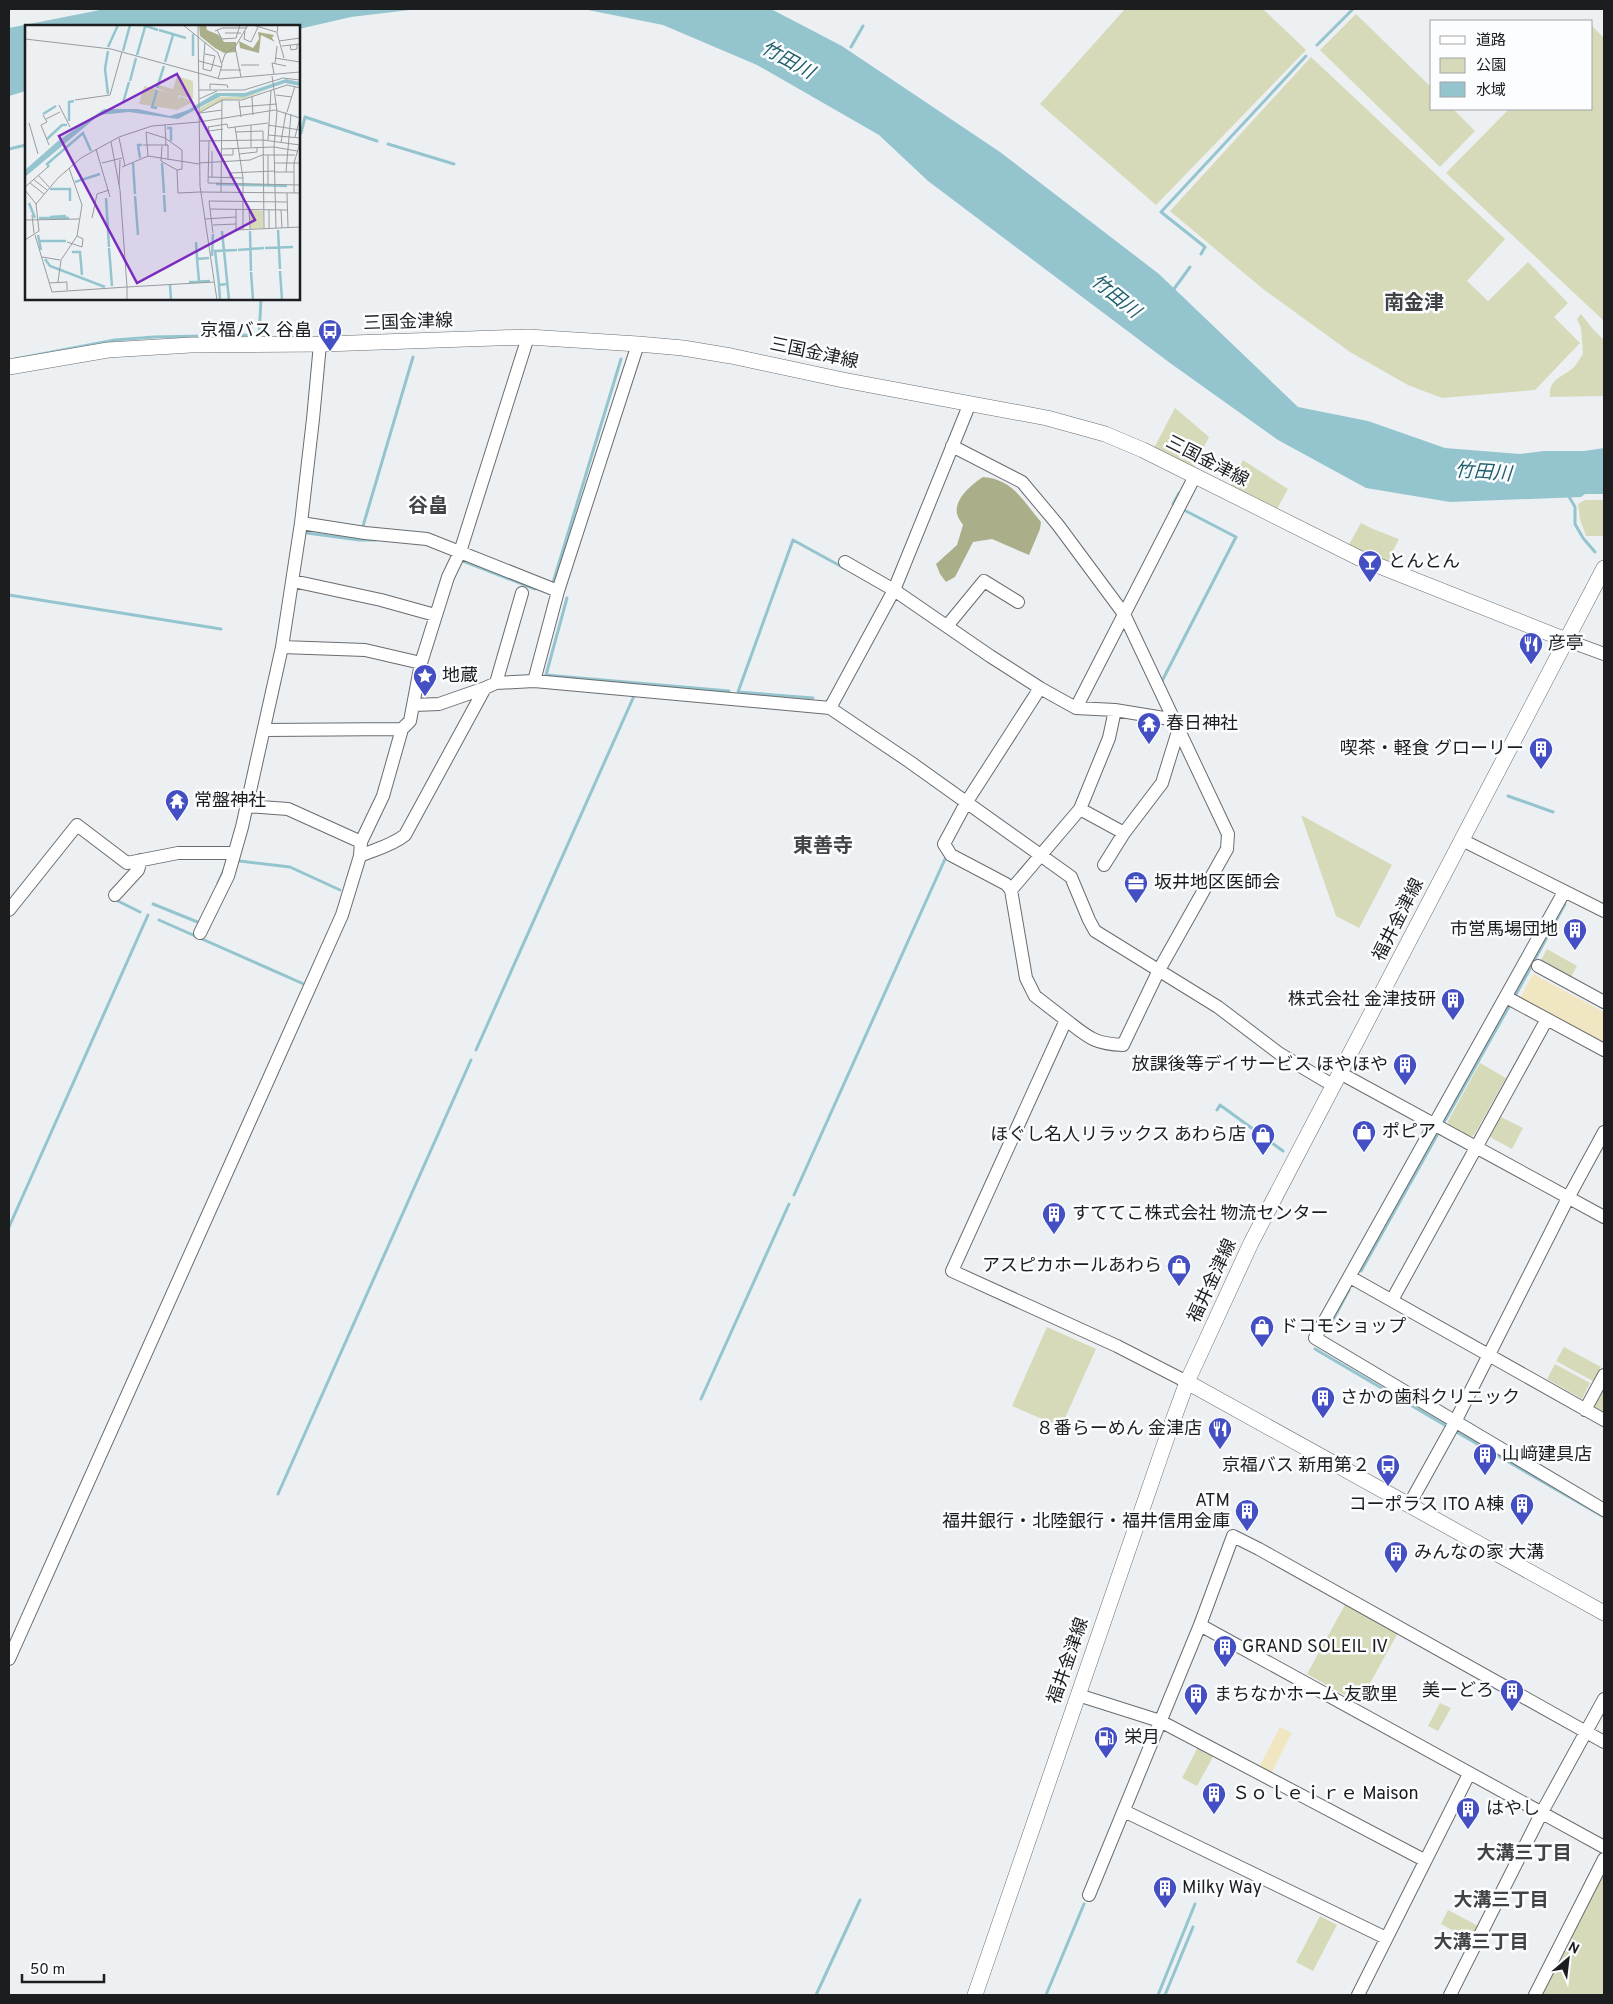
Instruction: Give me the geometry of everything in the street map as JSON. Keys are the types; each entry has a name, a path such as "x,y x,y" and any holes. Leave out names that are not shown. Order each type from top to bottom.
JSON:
{"main road":[{"name":"三国金津線","path":"9,367 108,350 191,345 320,344 528,338 683,348 1047,418 1105,434 1143,450 1359,558 1566,640"},
{"name":"福井金津線","path":"975,1995 1145,1497 1187,1382 1251,1242 1604,568"},
{"path":"1187,1382 1604,1613"}],"street":[{"path":"9,1659 342,915 360,856 361,842 383,796 402,728 410,721 421,662 435,616 448,577 460,552 528,338"},
{"path":"200,933 228,876 242,827 282,647 301,523 320,344"},
{"path":"534,681 558,591 638,344"},
{"path":"830,708 894,590 970,403"},
{"path":"952,446 1022,482 1058,525 1124,614 1228,834 1227,849 1159,970 1123,1045 1106,1045 1093,1040 1035,996 1026,978 1011,890 1006,884 951,855 944,844 966,803 1040,688"},
{"path":"1076,708 1195,476"},
{"path":"301,523 365,533 427,538 558,591"},
{"path":"845,562 894,590 1040,688 1076,708 1115,710 1177,724"},
{"path":"293,581 381,600 435,616"},
{"path":"947,626 984,581 1018,602"},
{"path":"360,856 394,844 405,835 490,685 522,593"},
{"path":"1566,640 1604,654"},
{"path":"282,647 366,650 421,662"},
{"path":"414,705 439,704 490,685 534,681 830,708 910,762 1071,877 1088,920 1095,931 1218,1007 1280,1054 1434,1124 1604,1217"},
{"path":"1011,890 1080,809 1109,738 1115,710"},
{"path":"1104,865 1124,834 1162,783 1177,724"},
{"path":"264,730 402,728"},
{"path":"246,806 288,810 361,842"},
{"path":"1080,809 1124,834"},
{"path":"9,910 77,824 127,863 178,853 234,853"},
{"path":"1462,840 1604,911"},
{"path":"115,895 138,870 141,860"},
{"path":"1564,892 1315,1338 1604,1510"},
{"path":"1538,966 1604,1002"},
{"path":"1506,997 1604,1050"},
{"path":"1392,1300 1546,1019"},
{"path":"1066,1020 952,1271 1117,1346 1187,1382"},
{"path":"1409,1504 1455,1422 1568,1198 1604,1132"},
{"path":"1350,1277 1604,1420"},
{"path":"1585,1410 1604,1375"},
{"path":"1090,1895 1200,1624 1233,1536 1604,1742"},
{"path":"1200,1624 1604,1847"},
{"path":"1078,1695 1160,1721 1424,1860"},
{"path":"1450,1995 1542,1812 1604,1698"},
{"path":"1358,1995 1424,1860 1469,1774"},
{"path":"1124,1811 1386,1938"},
{"path":"1535,1995 1604,1859"}],"green space":[{"path":"1125,9 1263,9 1306,50 1156,205 1040,104"},
{"path":"1356,14 1430,86 1430,110 1454,110 1475,131 1440,167 1320,50"},
{"path":"1593,27 1604,38 1604,321 1446,173 1508,110 1593,110"},
{"path":"1311,57 1505,239 1467,281 1488,301 1528,262 1568,303 1554,317 1580,343 1535,390 1442,398 1408,385 1350,352 1263,289 1170,211"},
{"path":"1581,314 1604,340 1604,396 1550,397 1550,391 1554,382 1574,367 1583,354 1581,328 1577,319"},
{"path":"1175,408 1209,437 1193,468 1154,448"},
{"path":"1243,460 1288,489 1276,511 1230,487"},
{"path":"983,477 1002,482 1016,492 1041,522 1040,529 1029,555 992,539 973,542 955,577 946,582 936,564 957,545 963,525 957,514 958,503 969,488"},
{"path":"1585,500 1604,500 1604,536 1586,536 1580,519 1578,504"},
{"path":"1361,523 1399,539 1386,565 1348,546"},
{"path":"1301,815 1392,865 1359,928 1336,916"},
{"path":"1547,949 1577,966 1571,977 1541,960"},
{"path":"1480,1063 1506,1078 1474,1135 1469,1137 1449,1126 1448,1121"},
{"path":"1499,1116 1523,1128 1512,1149 1488,1136"},
{"path":"1047,1327 1096,1349 1061,1427 1012,1406"},
{"path":"1564,1347 1601,1367 1593,1381 1556,1361"},
{"path":"1555,1364 1590,1383 1582,1399 1547,1379"},
{"path":"1604,1384 1604,1414 1592,1407"},
{"path":"1346,1603 1399,1631 1359,1703 1307,1674"},
{"path":"1440,1703 1451,1708 1438,1731 1428,1726"},
{"path":"1198,1747 1214,1755 1197,1786 1182,1778"},
{"path":"1604,1866 1604,1995 1540,1995"},
{"path":"1448,1910 1478,1926 1470,1940 1441,1924"},
{"path":"1320,1916 1337,1925 1313,1971 1296,1962"}],"sand":[{"path":"1533,974 1604,1012 1604,1043 1520,998"},
{"path":"1280,1727 1292,1733 1271,1774 1259,1767"}],"water":[{"path":"105,9 418,9 351,17 300,29 300,25 25,25 25,91 9,96 9,28"},
{"name":"竹田川","path":"583,9 771,9 842,46 1000,152 1159,274 1298,407 1368,421 1445,448 1520,454 1544,451 1584,451 1604,448 1604,494 1585,494 1581,497 1450,502 1366,488 1278,440 1170,363 928,181 879,135 757,65 663,25"}],"waterway":[{"path":"1317,45 1353,9"},
{"path":"851,47 863,26"},
{"path":"1201,254 1205,247 1161,212 1306,56"},
{"path":"300,133 305,117 377,141"},
{"path":"388,144 454,164"},
{"path":"9,149 25,145"},
{"path":"1174,289 1190,267"},
{"path":"259,337 261,300"},
{"path":"15,359 115,340 154,337 250,335"},
{"path":"363,526 413,357"},
{"path":"552,586 621,359"},
{"path":"1173,504 1179,493"},
{"path":"1568,495 1575,507 1575,524 1583,538 1595,552"},
{"path":"1162,681 1236,537 1184,510"},
{"path":"307,533 359,540 376,540"},
{"path":"813,698 738,692 793,540 844,568"},
{"path":"463,561 535,589"},
{"path":"9,595 221,629"},
{"path":"567,598 546,675 729,691"},
{"path":"476,1050 634,696"},
{"path":"1508,796 1553,812"},
{"path":"794,1195 945,859"},
{"path":"236,862 290,867 340,890"},
{"path":"218,883 224,870"},
{"path":"118,901 140,912"},
{"path":"153,904 200,923"},
{"path":"1514,998 1565,904"},
{"path":"9,1227 148,915"},
{"path":"159,920 306,985"},
{"path":"1443,1124 1511,1003"},
{"path":"278,1494 471,1060"},
{"path":"1217,1110 1220,1105 1283,1151"},
{"path":"1361,1271 1440,1130"},
{"path":"701,1399 789,1204"},
{"path":"1326,1333 1349,1290"},
{"path":"1315,1349 1448,1427"},
{"path":"1453,1430 1604,1517"},
{"path":"816,1995 860,1900"},
{"path":"1046,1995 1084,1904"},
{"path":"1158,1995 1195,1904"},
{"path":"1165,1995 1193,1927"}],"place":[{"name":"京福バス 谷畠","path":"330,352"},
{"name":"とんとん","path":"1370,583"},
{"name":"彦亭","path":"1531,665"},
{"name":"地蔵","path":"425,697"},
{"name":"春日神社","path":"1149,745"},
{"name":"喫茶・軽食 グローリー","path":"1541,770"},
{"name":"常盤神社","path":"177,822"},
{"name":"坂井地区医師会","path":"1136,904"},
{"name":"市営馬場団地","path":"1575,951"},
{"name":"株式会社 金津技研","path":"1453,1021"},
{"name":"放課後等デイサービス ほやほや","path":"1405,1086"},
{"name":"ポピア","path":"1364,1153"},
{"name":"ほぐし名人リラックス あわら店","path":"1263,1156"},
{"name":"すててこ株式会社 物流センター","path":"1054,1235"},
{"name":"アスピカホールあわら","path":"1179,1287"},
{"name":"ドコモショップ","path":"1262,1348"},
{"name":"さかの歯科クリニック","path":"1323,1419"},
{"name":"８番らーめん 金津店","path":"1220,1450"},
{"name":"山﨑建具店","path":"1485,1476"},
{"name":"京福バス 新用第２","path":"1388,1487"},
{"name":"コーポラス ITO A棟","path":"1522,1526"},
{"name":"ATM 福井銀行・北陸銀行・福井信用金庫","path":"1247,1532"},
{"name":"みんなの家 大溝","path":"1396,1574"},
{"name":"GRAND SOLEIL Ⅳ","path":"1225,1668"},
{"name":"美ーどろ","path":"1512,1712"},
{"name":"まちなかホーム 友歌里","path":"1196,1716"},
{"name":"栄月","path":"1106,1759"},
{"name":"Ｓｏｌｅｉｒｅ Maison","path":"1214,1815"},
{"name":"はやし","path":"1468,1830"},
{"name":"Milky Way","path":"1165,1909"}],"district":[{"name":"南金津","path":"1414,304"},
{"name":"谷畠","path":"428,507"},
{"name":"東善寺","path":"823,847"},
{"name":"大溝三丁目","path":"1524,1854"},
{"name":"大溝三丁目","path":"1501,1901"},
{"name":"大溝三丁目","path":"1481,1943"}]}
